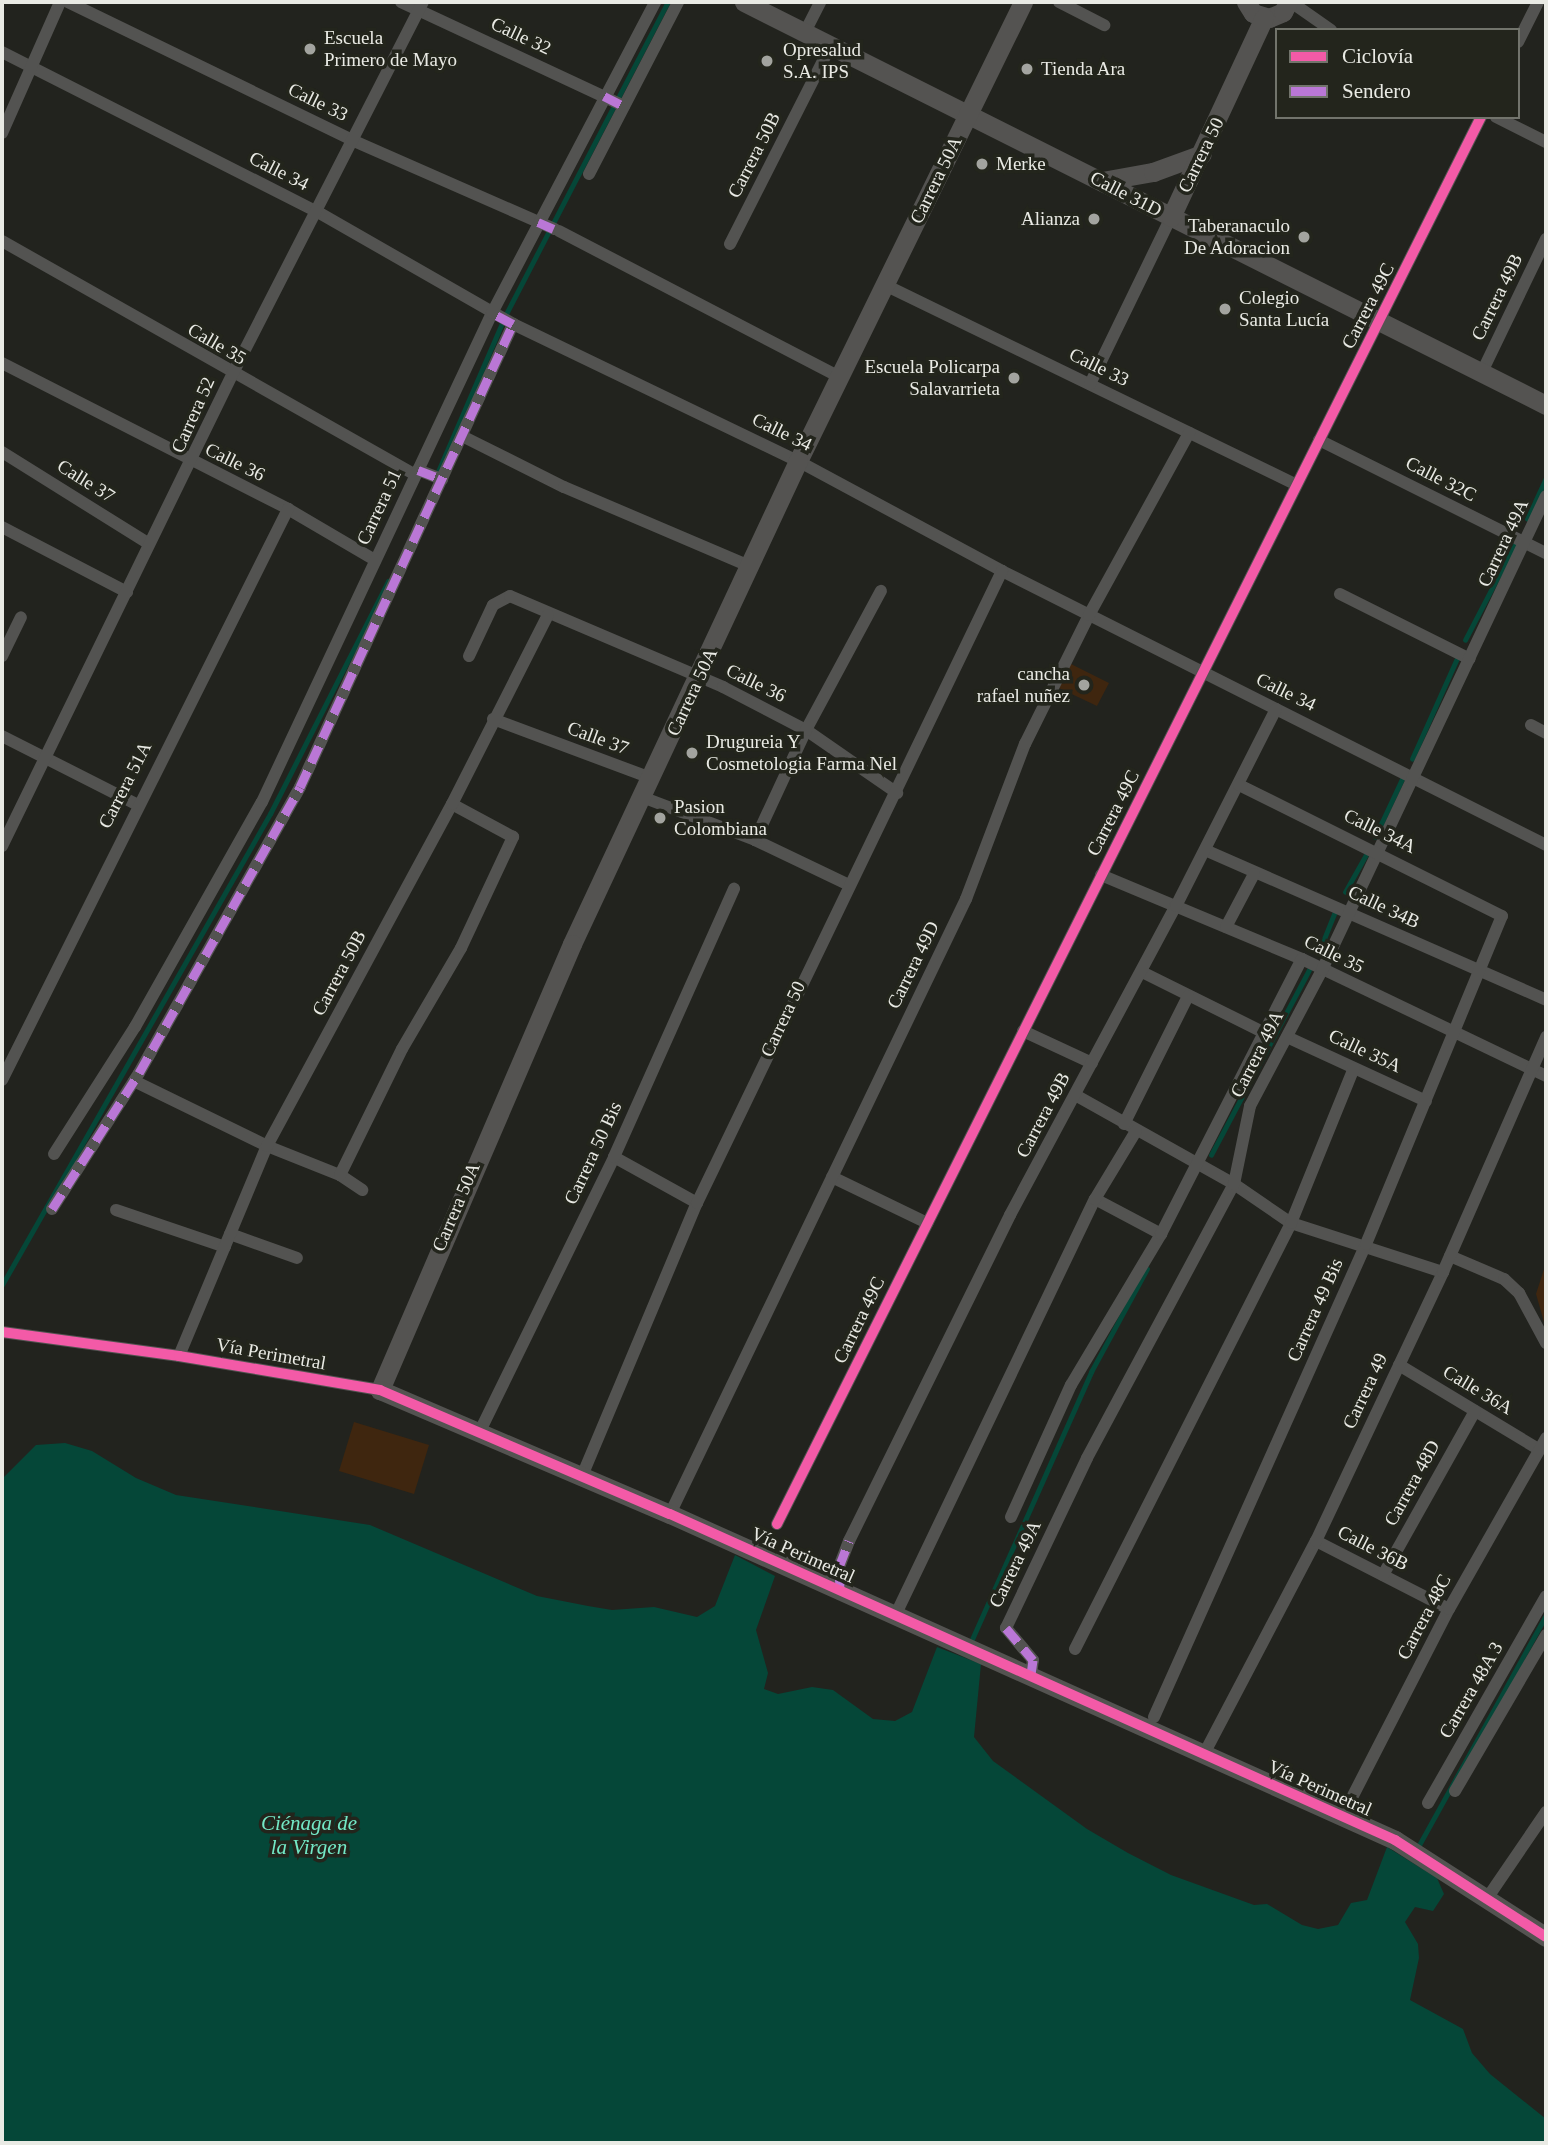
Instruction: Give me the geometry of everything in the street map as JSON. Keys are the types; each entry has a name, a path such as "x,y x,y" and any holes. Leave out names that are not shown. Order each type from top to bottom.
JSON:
{"street":[{"path":"2,133 60,2"},
{"name":"Calle 33","path":"68,2 354,141 549,227 839,377"},
{"name":"Calle 32","path":"401,2 421,6 614,101"},
{"name":"Carrera 51","path":"589,174 614,101 655,2"},
{"name":"Carrera 51","path":"54,1154 135,1027 262,802 418,472 503,319 614,101 678,2"},
{"name":"Calle 31D","path":"744,2 1546,405"},
{"path":"805,32 820,2"},
{"name":"Carrera 50A","path":"380,1390 506,1091 700,678 797,461 1023,2"},
{"path":"1059,2 1104,25"},
{"path":"1520,38 1538,2"},
{"name":"Carrera 52","path":"2,846 149,544 193,463 232,375 421,6"},
{"path":"1271,8 1310,18 1328,28"},
{"name":"Carrera 50","path":"1090,384 1202,154 1254,37 1271,8"},
{"name":"Carrera 50B","path":"730,244 831,46"},
{"name":"Calle 34","path":"2,52 316,211 503,319 797,461 1002,571 1546,845"},
{"name":"Carrera 49C","path":"777,1524 1480,119"},
{"path":"1500,119 1546,142"},
{"path":"1102,181 1153,172 1202,154"},
{"name":"Carrera 49B","path":"1482,372 1546,239"},
{"name":"Calle 35","path":"2,242 232,375 418,472 441,479"},
{"name":"Calle 33","path":"885,285 1296,485"},
{"path":"52,1209 134,1082 300,787 462,436 503,319"},
{"name":"Calle 36","path":"2,363 193,463 288,509 375,560"},
{"name":"Carrera 49D","path":"670,1514 967,899 1026,744 1089,615 1189,433"},
{"path":"462,436 564,487 749,566"},
{"name":"Calle 32C","path":"1319,440 1546,553"},
{"name":"Calle 37","path":"2,452 149,544"},
{"name":"Carrera 49A","path":"1031,1674 1033,1660 1006,1628 1087,1458 1234,1184 1250,1106 1322,970 1546,496"},
{"name":"Carrera 51A","path":"2,1080 136,804 288,509"},
{"path":"2,527 127,592"},
{"name":"Carrera 50","path":"582,1476 697,1203 1002,571"},
{"path":"755,840 806,730 881,591"},
{"path":"1340,594 1470,659"},
{"name":"Calle 36","path":"469,656 493,605 510,596 548,615 700,678 806,730 897,793"},
{"name":"Carrera 50B","path":"179,1356 267,1146 452,804 548,615"},
{"path":"2,656 21,617"},
{"name":"Carrera 49B","path":"841,1591 839,1567 849,1541 1010,1215 1077,1096 1177,906 1276,709"},
{"name":"Calle 37","path":"493,719 651,778"},
{"path":"1531,725 1546,733"},
{"path":"2,736 136,804"},
{"name":"Calle 34A","path":"1238,785 1378,850 1502,916"},
{"path":"642,797 755,840 849,885"},
{"path":"340,1175 397,1060 461,948 513,837 452,804"},
{"name":"Calle 34B","path":"1205,850 1254,874 1349,911 1546,1000"},
{"path":"1226,927 1254,874"},
{"name":"Calle 35","path":"1101,875 1302,959 1546,1076"},
{"name":"Carrera 50 Bis","path":"480,1431 614,1157 734,889"},
{"name":"Carrera 49 Bis","path":"1154,1717 1366,1244 1502,916"},
{"path":"1011,1517 1071,1385 1161,1234 1302,959"},
{"path":"1142,972 1263,1032"},
{"path":"1124,1124 1188,996"},
{"path":"1023,1031 1093,1063"},
{"name":"Calle 35A","path":"1287,1037 1426,1101"},
{"name":"Carrera 49","path":"1205,1755 1316,1541 1443,1272 1546,1037"},
{"path":"1075,1649 1291,1223 1354,1068"},
{"path":"134,1082 267,1146 340,1175 362,1190"},
{"path":"1077,1096 1136,1131 1197,1162 1291,1223 1366,1244 1443,1272"},
{"path":"895,1616 1096,1199 1136,1131"},
{"path":"614,1157 697,1203"},
{"path":"832,1177 927,1223"},
{"path":"1096,1199 1161,1234"},
{"path":"116,1210 225,1247"},
{"path":"230,1234 297,1258"},
{"path":"1450,1255 1504,1279 1519,1293 1546,1343"},
{"name":"Vía Perimetral","path":"7,1334 179,1356 380,1390 480,1431 1031,1674 1395,1840 1446,1869 1546,1937"},
{"name":"Calle 36A","path":"1399,1365 1475,1411 1542,1443"},
{"name":"Carrera 48D","path":"1383,1575 1475,1411"},
{"name":"Carrera 48C","path":"1342,1817 1449,1609 1542,1443"},
{"name":"Calle 36B","path":"1316,1541 1449,1609"},
{"name":"Carrera 48A 3","path":"1428,1803 1546,1596"},
{"path":"1455,1791 1546,1635"},
{"path":"1488,1897 1546,1812"}],"shaded area":[{"name":"cancha rafael nuñez","path":"1071,664 1109,683 1097,706 1059,688"},
{"path":"1546,1263 1546,1329 1536,1294"},
{"path":"354,1422 429,1445 414,1494 339,1471"}],"water":[{"name":"Ciénaga de la Virgen","path":"65,1443 92,1451 136,1478 176,1495 370,1525 537,1596 588,1606 612,1610 654,1607 697,1617 715,1606 735,1555 775,1576 756,1630 768,1673 764,1689 778,1694 812,1687 833,1690 873,1719 895,1721 912,1712 937,1647 981,1664 974,1737 993,1761 1087,1829 1128,1853 1171,1875 1254,1905 1267,1904 1302,1925 1318,1929 1338,1925 1351,1903 1367,1900 1387,1847 1437,1878 1444,1894 1433,1911 1415,1907 1405,1922 1418,1944 1419,1958 1410,2000 1463,2029 1472,2053 1490,2074 1546,2119 1546,2143 2,2143 2,1479 36,1445"}],"waterway":[{"path":"437,474 505,316 668,2"},
{"path":"1527,519 1546,478"},
{"path":"1465,640 1516,542"},
{"path":"2,1285 270,814 388,581"},
{"path":"1412,759 1458,656"},
{"path":"1375,837 1403,777"},
{"path":"1345,892 1367,853"},
{"path":"1318,954 1336,909"},
{"path":"1211,1155 1309,970"},
{"path":"970,1644 1091,1372 1147,1269"},
{"path":"1418,1847 1546,1615"}],"marked path":[{"path":"604,96 624,106"},
{"path":"538,222 554,229"},
{"path":"52,1209 139,1073 300,787 513,324 492,313"},
{"path":"418,470 442,479"},
{"path":"840,1591 839,1567 849,1541"},
{"path":"1006,1628 1033,1660 1031,1674"}],"cycle path":[{"path":"777,1524 1480,119"},
{"path":"2,1332 179,1356 380,1390 670,1514 1395,1840 1546,1937"}],"place":[{"name":"Escuela Primero de Mayo","path":"310,49"},
{"name":"Opresalud S.A. IPS","path":"767,61"},
{"name":"Tienda Ara","path":"1027,69"},
{"name":"Merke","path":"982,164"},
{"name":"Alianza","path":"1094,219"},
{"name":"Taberanaculo De Adoracion","path":"1304,237"},
{"name":"Colegio Santa Lucía","path":"1225,309"},
{"name":"Escuela Policarpa Salavarrieta","path":"1014,378"},
{"name":"cancha rafael nuñez","path":"1084,685"},
{"name":"Drugureia Y Cosmetologia Farma Nel","path":"692,753"},
{"name":"Pasion Colombiana","path":"660,818"}]}
